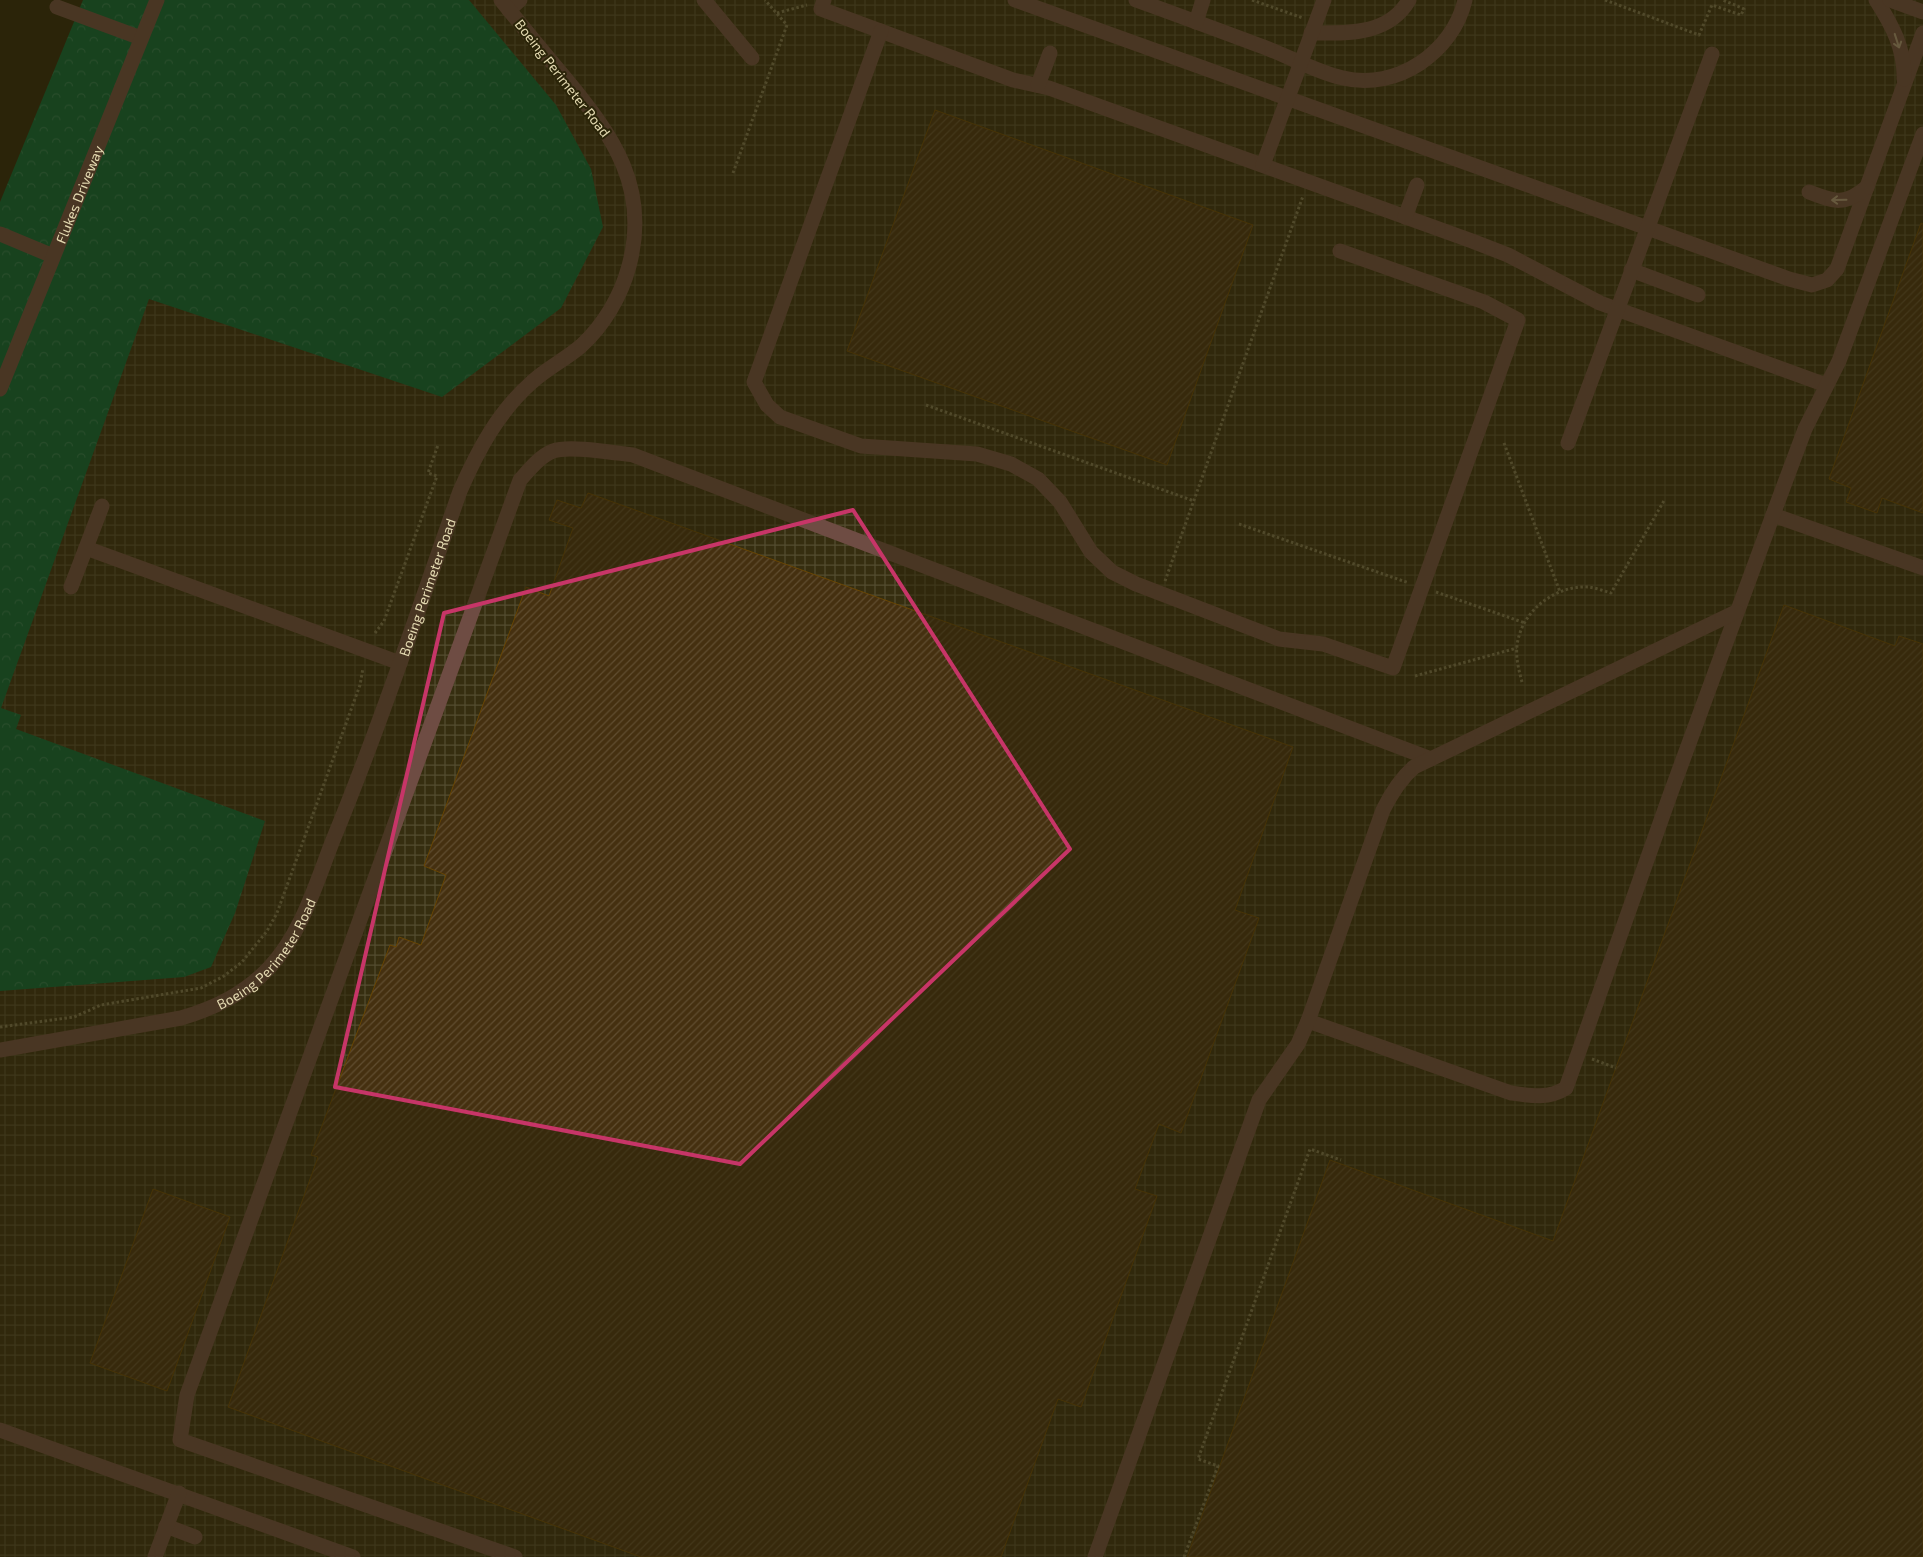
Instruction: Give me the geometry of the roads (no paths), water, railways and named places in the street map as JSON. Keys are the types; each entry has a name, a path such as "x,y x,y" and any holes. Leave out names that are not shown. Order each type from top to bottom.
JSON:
{"street":[{"name":"Flukes Driveway","path":"0,389 157,0"},
{"path":"704,0 752,58"},
{"path":"1015,0 1780,276 1812,285 1827,280 1838,269 1923,33"},
{"path":"1136,0 1328,74 1360,80 1391,77 1406,71 1431,55 1443,43 1458,19 1465,0"},
{"path":"1196,22 1203,0"},
{"path":"1264,165 1324,0"},
{"path":"1311,33 1358,32 1379,26 1398,14 1409,0"},
{"path":"1876,0 1898,38 1904,68 1904,86"},
{"path":"1890,0 1923,12"},
{"name":"Boeing Perimeter Road","path":"0,1050 182,1018 204,1011 236,996 269,968 284,950 306,908 346,810 460,491 487,434 521,392 581,346 598,328 622,289 633,252 635,213 626,166 617,147 510,3"},
{"path":"822,5 881,31 1014,80 1038,85 1264,165 1508,255 1600,303 1826,385"},
{"path":"57,8 141,38"},
{"path":"881,31 754,382 767,405 780,418 861,446 977,454 1011,464 1038,480 1060,502 1091,552 1112,572 1279,639 1323,644 1393,668 1518,320 1484,302 1340,251"},
{"path":"1038,85 1050,53"},
{"path":"1568,443 1712,54"},
{"path":"1308,1021 1511,1093 1540,1097 1558,1093 1566,1088 1736,612 1805,429 1839,361 1923,134"},
{"path":"1405,217 1417,185"},
{"path":"1809,192 1840,201 1858,195 1867,187"},
{"path":"0,234 53,256"},
{"path":"1631,270 1698,295"},
{"path":"515,1557 180,1440 187,1395 520,480 536,463 554,450 587,450 632,455 1432,759"},
{"path":"71,587 102,506"},
{"path":"1773,515 1923,568"},
{"path":"86,548 400,663"},
{"path":"1095,1557 1258,1100 1298,1044 1308,1021 1383,810 1404,775 1414,767 1736,612"},
{"path":"0,1430 353,1557"},
{"path":"155,1557 178,1493"},
{"path":"166,1526 195,1537"}]}
